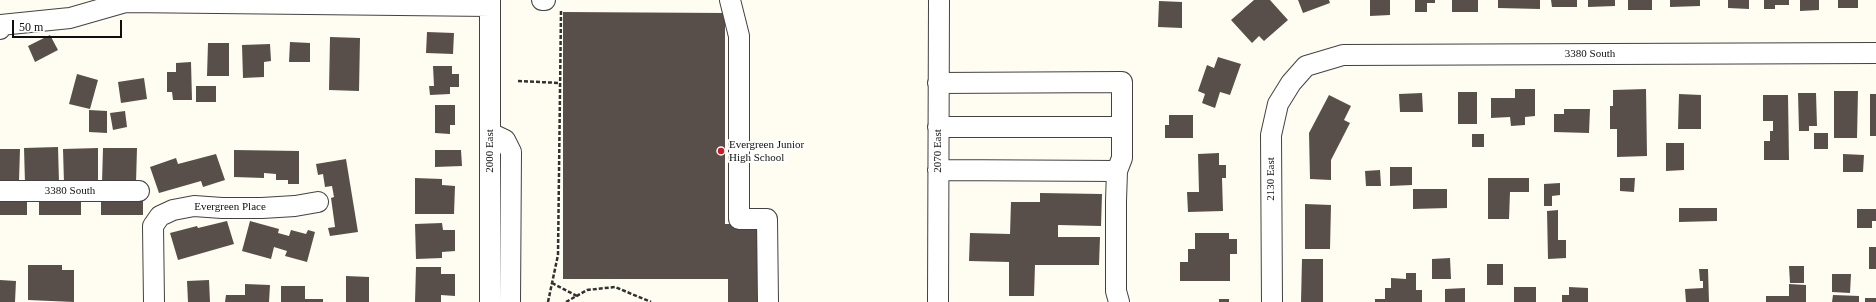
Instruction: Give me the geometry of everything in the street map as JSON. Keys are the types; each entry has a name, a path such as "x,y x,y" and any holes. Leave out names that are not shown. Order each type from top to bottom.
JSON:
{"street":[{"path":"730,0 739,36 740,219 767,219 768,302"},
{"name":"2070 East","path":"938,302 939,0"},
{"path":"0,29 0,24 70,18 126,1 490,3"},
{"name":"2000 East","path":"490,3 490,302"},
{"name":"3380 South","path":"1306,66 1343,55 1876,53"},
{"name":"2130 East","path":"1272,302 1271,135 1278,104 1291,83 1306,66"},
{"path":"938,83 1122,82 1122,158 1117,170 1116,201 1116,290 1119,302"},
{"path":"938,127 1122,127"},
{"path":"490,133 505,140 511,152 510,302"},
{"path":"938,170 1117,170"},
{"name":"3380 South","path":"0,191 139,191"},
{"name":"Evergreen Place","path":"154,302 153,226 160,216 173,210 194,206 262,208 295,206 318,202"}],"path":[{"path":"548,302 558,255 561,11"},
{"path":"518,81 560,83"},
{"path":"552,283 577,296"},
{"path":"566,302 587,290 615,287 651,302"}],"building":[{"path":"1254,0 1270,0 1288,20 1264,41 1259,36 1252,43 1231,20"},
{"path":"1298,0 1329,0 1330,3 1303,13"},
{"path":"1370,0 1390,0 1390,15 1370,16"},
{"path":"1415,0 1435,0 1435,3 1427,3 1427,12 1415,12"},
{"path":"1452,0 1478,0 1478,12 1452,12"},
{"path":"1498,0 1540,0 1540,9 1498,8"},
{"path":"1551,0 1577,0 1577,7 1552,7"},
{"path":"1588,0 1615,0 1615,6 1588,7"},
{"path":"1628,0 1652,0 1652,10 1628,10"},
{"path":"1670,0 1700,0 1700,6 1670,7"},
{"path":"1728,0 1749,0 1749,9 1728,8"},
{"path":"1764,0 1789,0 1789,5 1775,5 1775,9 1764,9"},
{"path":"1800,0 1819,0 1819,10 1800,11"},
{"path":"1838,0 1858,0 1858,8 1838,8"},
{"path":"1159,1 1182,2 1182,28 1158,27"},
{"name":"Evergreen Junior High School","path":"563,12 725,13 725,224 761,224 761,302 728,302 728,279 563,279"},
{"path":"427,32 454,33 453,54 426,53"},
{"path":"50,35 58,50 35,62 28,46"},
{"path":"330,37 360,38 359,91 329,90"},
{"path":"290,42 310,43 310,62 289,62"},
{"path":"208,43 229,43 229,76 207,76"},
{"path":"270,44 271,61 264,62 264,77 243,78 242,45"},
{"path":"1218,57 1241,64 1230,95 1220,92 1215,108 1202,103 1205,94 1198,91 1207,65 1214,68"},
{"path":"191,62 192,100 173,100 172,92 167,92 167,72 176,72 176,63"},
{"path":"433,66 452,66 452,74 459,74 459,87 450,87 450,94 430,95 429,86 434,86"},
{"path":"77,74 98,80 90,109 69,104"},
{"path":"144,78 147,99 121,103 118,82"},
{"path":"196,86 216,86 216,102 196,102"},
{"path":"1515,89 1535,89 1535,116 1525,117 1525,125 1511,126 1510,117 1491,118 1491,98 1515,98"},
{"path":"1646,89 1647,156 1617,157 1617,129 1610,129 1610,106 1613,106 1613,90"},
{"path":"1834,91 1858,91 1857,138 1834,138"},
{"path":"1458,92 1477,92 1477,124 1458,124"},
{"path":"1422,93 1423,112 1400,112 1399,94"},
{"path":"1798,93 1816,93 1817,126 1809,126 1809,131 1799,131"},
{"path":"1679,94 1701,95 1701,129 1678,129"},
{"path":"1870,94 1876,94 1876,136 1870,136"},
{"path":"1329,95 1351,106 1344,120 1350,123 1331,160 1331,180 1310,179 1309,133"},
{"path":"1763,95 1788,95 1789,160 1764,160 1764,141 1770,141 1770,131 1773,131 1773,121 1763,121"},
{"path":"435,105 455,105 455,125 450,125 450,134 435,133"},
{"path":"1564,109 1590,109 1589,133 1554,132 1554,114 1564,114"},
{"path":"89,110 107,111 107,133 89,132"},
{"path":"125,111 127,127 113,130 110,113"},
{"path":"1169,115 1193,115 1193,138 1165,138 1165,125 1169,125"},
{"path":"1814,133 1828,133 1828,149 1814,149"},
{"path":"1472,134 1484,134 1484,147 1472,147"},
{"path":"1666,143 1684,143 1684,170 1666,171"},
{"path":"58,147 59,182 25,183 24,148"},
{"path":"98,148 98,182 64,183 63,149"},
{"path":"103,148 137,148 136,183 102,183"},
{"path":"0,149 20,149 19,181 4,180 4,184 0,184"},
{"path":"234,150 299,151 299,184 288,184 288,180 276,180 276,174 264,173 264,178 234,177"},
{"path":"435,150 461,150 462,166 435,167"},
{"path":"1219,153 1219,165 1226,165 1226,178 1222,178 1223,211 1188,212 1187,192 1199,192 1198,154"},
{"path":"216,154 225,180 203,187 201,181 159,193 150,167 176,158 178,164"},
{"path":"1843,154 1864,155 1863,172 1843,172"},
{"path":"346,159 358,232 330,236 328,228 335,227 331,198 334,197 332,186 325,187 323,174 318,175 316,164"},
{"path":"1390,167 1412,167 1412,185 1390,186"},
{"path":"1380,170 1381,186 1366,186 1365,171"},
{"path":"415,178 442,179 442,185 455,186 454,214 415,214"},
{"path":"1488,178 1529,178 1529,192 1510,192 1509,219 1488,219"},
{"path":"1620,178 1635,178 1634,192 1620,191"},
{"path":"1560,183 1560,195 1552,196 1552,206 1544,206 1544,184"},
{"path":"1413,189 1447,189 1447,208 1413,209"},
{"path":"1040,193 1102,194 1101,226 1058,225 1058,237 1100,237 1099,265 1035,265 1034,296 1009,296 1009,262 969,261 970,233 1010,234 1011,202 1040,202"},
{"path":"101,197 143,198 143,215 101,215"},
{"path":"0,198 27,198 27,215 0,215"},
{"path":"39,198 81,198 81,215 39,215"},
{"path":"1305,204 1331,205 1330,249 1305,249"},
{"path":"1679,208 1717,208 1717,221 1679,222"},
{"path":"1857,209 1876,209 1876,221 1872,221 1872,228 1857,228"},
{"path":"1558,210 1558,240 1566,240 1566,258 1548,259 1547,211"},
{"path":"227,221 234,244 178,260 170,233 197,226 198,228"},
{"path":"250,221 279,229 278,233 289,236 291,230 306,234 308,230 315,232 307,262 285,256 287,251 274,247 271,259 242,251"},
{"path":"442,223 443,230 455,230 455,251 442,252 442,258 416,259 415,224"},
{"path":"1195,233 1229,233 1229,239 1237,239 1237,254 1230,254 1230,281 1180,281 1180,262 1188,262 1188,249 1195,249"},
{"path":"1869,247 1876,247 1876,269 1869,269"},
{"path":"1450,258 1451,279 1432,279 1432,259"},
{"path":"1302,259 1323,259 1323,302 1301,302"},
{"path":"1487,264 1503,264 1503,285 1487,285"},
{"path":"28,265 62,265 62,270 74,270 74,302 28,300"},
{"path":"1789,266 1804,266 1804,283 1790,283"},
{"path":"416,267 441,267 441,274 455,274 455,296 441,295 441,302 415,302"},
{"path":"1699,269 1708,269 1709,302 1686,302 1685,289 1703,288 1703,281 1700,281"},
{"path":"1406,273 1416,273 1416,290 1422,290 1422,302 1375,302 1375,299 1385,299 1385,288 1391,288 1391,278 1406,279"},
{"path":"1832,274 1851,274 1850,293 1832,292"},
{"path":"346,276 369,277 369,302 346,302"},
{"path":"0,280 16,281 15,302 0,302"},
{"path":"209,280 210,302 188,302 187,281"},
{"path":"245,284 270,285 269,302 225,302 226,295 245,295"},
{"path":"1789,284 1806,285 1806,302 1766,302 1766,296 1789,296"},
{"path":"281,286 305,286 305,299 323,299 323,302 281,302"},
{"path":"1514,287 1536,287 1536,302 1514,302"},
{"path":"1569,287 1588,288 1588,302 1562,302 1562,295 1569,295"},
{"path":"1465,288 1465,302 1445,302 1445,289"},
{"path":"1833,295 1859,296 1859,302 1832,302"},
{"path":"1865,298 1876,298 1876,302 1865,302"},
{"path":"1219,299 1229,299 1229,302 1219,302"}],"place":[{"name":"Evergreen Junior High School","path":"721,151"}]}
